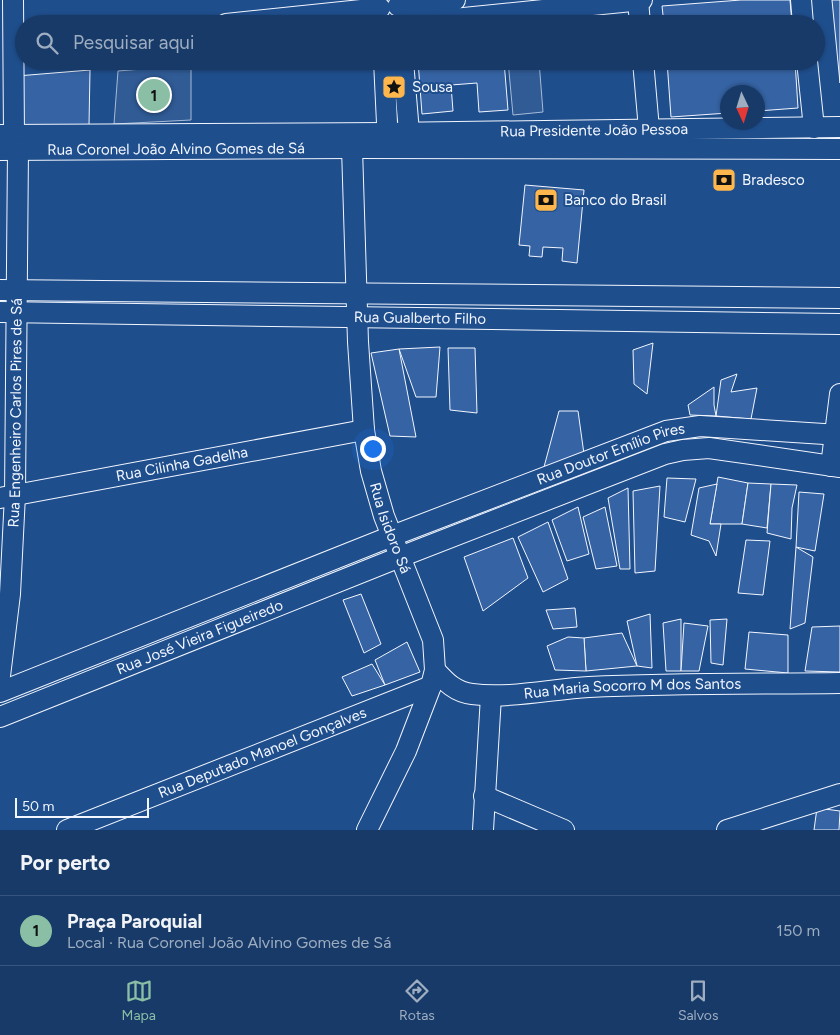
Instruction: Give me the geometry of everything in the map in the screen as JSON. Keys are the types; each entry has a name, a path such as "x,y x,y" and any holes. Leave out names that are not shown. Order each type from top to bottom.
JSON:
{"street":[{"name":"Rua Engenheiro Carlos Pires de Sá","path":"0,676 5,595 8,312 14,142 13,0"},
{"path":"350,15 392,12 455,0"},
{"path":"638,0 639,15"},
{"path":"540,15 642,0"},
{"path":"801,0 802,15"},
{"path":"392,12 456,15"},
{"path":"384,70 388,140"},
{"path":"405,70 410,140"},
{"path":"644,70 649,129"},
{"path":"808,70 814,128"},
{"name":"Rua Presidente João Pessoa","path":"410,140 649,129 840,127"},
{"name":"Rua Coronel João Alvino Gomes de Sá","path":"14,142 350,140"},
{"name":"Rua Presidente João Pessoa","path":"350,140 840,150"},
{"name":"Rua Isidoro Sá","path":"350,140 364,430 371,471 392,536 433,640 433,678 406,750 370,824"},
{"name":"Rua Gualberto Filho","path":"9,290 840,298"},
{"path":"201,314 203,292"},
{"name":"Rua Gualberto Filho","path":"8,312 840,324"},
{"path":"836,467 840,394"},
{"name":"Rua Doutor Emílio Pires","path":"392,536 666,431 700,426 838,435"},
{"name":"Rua Cilinha Gadelha","path":"7,497 364,430"},
{"name":"Rua Doutor Emílio Pires","path":"400,557 665,454 684,450 709,448 836,467"},
{"name":"Rua José Vieira Figueiredo","path":"0,692 392,536"},
{"name":"Rua José Vieira Figueiredo","path":"0,717 400,557"},
{"name":"Rua Maria Socorro M dos Santos","path":"433,678 459,691 491,696 624,686 840,683"},
{"name":"Rua Deputado Manoel Gonçalves","path":"67,830 433,678"},
{"path":"483,830 491,696"},
{"path":"727,830 840,794"},
{"path":"484,796 564,830"},
{"path":"350,830 370,824"}],"shaded area":[{"path":"191,70 191,120 114,124 118,71"},
{"path":"509,70 540,70 543,112 513,115"}],"building":[{"path":"741,0 790,0 791,15 663,15 662,6"},
{"path":"832,0 840,0 840,83"},
{"path":"90,70 89,125 21,125 17,76"},
{"path":"419,70 505,70 508,110 479,112 477,83 451,85 453,111 422,114"},
{"path":"668,70 796,70 798,108 765,110 765,85 720,85 720,114 671,117"},
{"path":"525,185 584,190 577,263 562,261 563,248 543,247 542,257 529,256 530,246 519,245"},
{"path":"653,343 647,394 634,384 633,350"},
{"path":"440,347 436,397 416,397 399,349"},
{"path":"448,348 475,348 477,413 450,410"},
{"path":"399,349 416,437 390,436 371,353"},
{"path":"737,374 731,392 757,388 751,419 716,416 721,380"},
{"path":"714,387 716,416 690,415 688,405"},
{"path":"559,411 578,411 584,454 544,467"},
{"path":"718,477 748,483 742,524 710,524"},
{"path":"667,478 696,479 685,522 664,517"},
{"path":"748,483 771,484 767,528 742,524"},
{"path":"717,484 710,524 721,524 716,556 709,541 691,535 699,488"},
{"path":"771,484 797,485 792,508 791,539 767,533"},
{"path":"660,486 655,571 635,573 633,491"},
{"path":"628,488 630,569 620,569 608,498"},
{"path":"799,492 824,494 815,551 796,547"},
{"path":"578,507 589,554 567,561 552,520"},
{"path":"605,507 617,566 596,569 583,517"},
{"path":"548,522 568,579 543,592 518,537"},
{"path":"513,538 528,578 483,611 464,557"},
{"path":"746,540 770,541 763,595 738,593"},
{"path":"796,547 813,557 805,623 790,629"},
{"path":"361,594 381,644 364,653 343,600"},
{"path":"575,608 577,627 553,629 546,610"},
{"path":"650,614 652,668 637,666 627,621"},
{"path":"681,619 681,671 666,671 663,623"},
{"path":"727,619 723,665 711,663 710,620"},
{"path":"684,623 708,626 699,671 681,671"},
{"path":"840,626 840,672 805,671 812,627"},
{"path":"749,632 788,635 788,673 745,669"},
{"path":"622,633 637,666 586,671 584,638"},
{"path":"568,637 584,638 586,671 555,670 547,646"},
{"path":"407,642 420,672 385,685 375,660"},
{"path":"372,664 385,685 352,696 342,677"},
{"path":"817,808 840,811 839,830 814,830"}],"place":[{"name":"Sousa","path":"394,87"},
{"name":"Praça Paroquial","path":"154,95"},
{"name":"Bradesco","path":"724,180"},
{"name":"Banco do Brasil","path":"546,200"}]}
